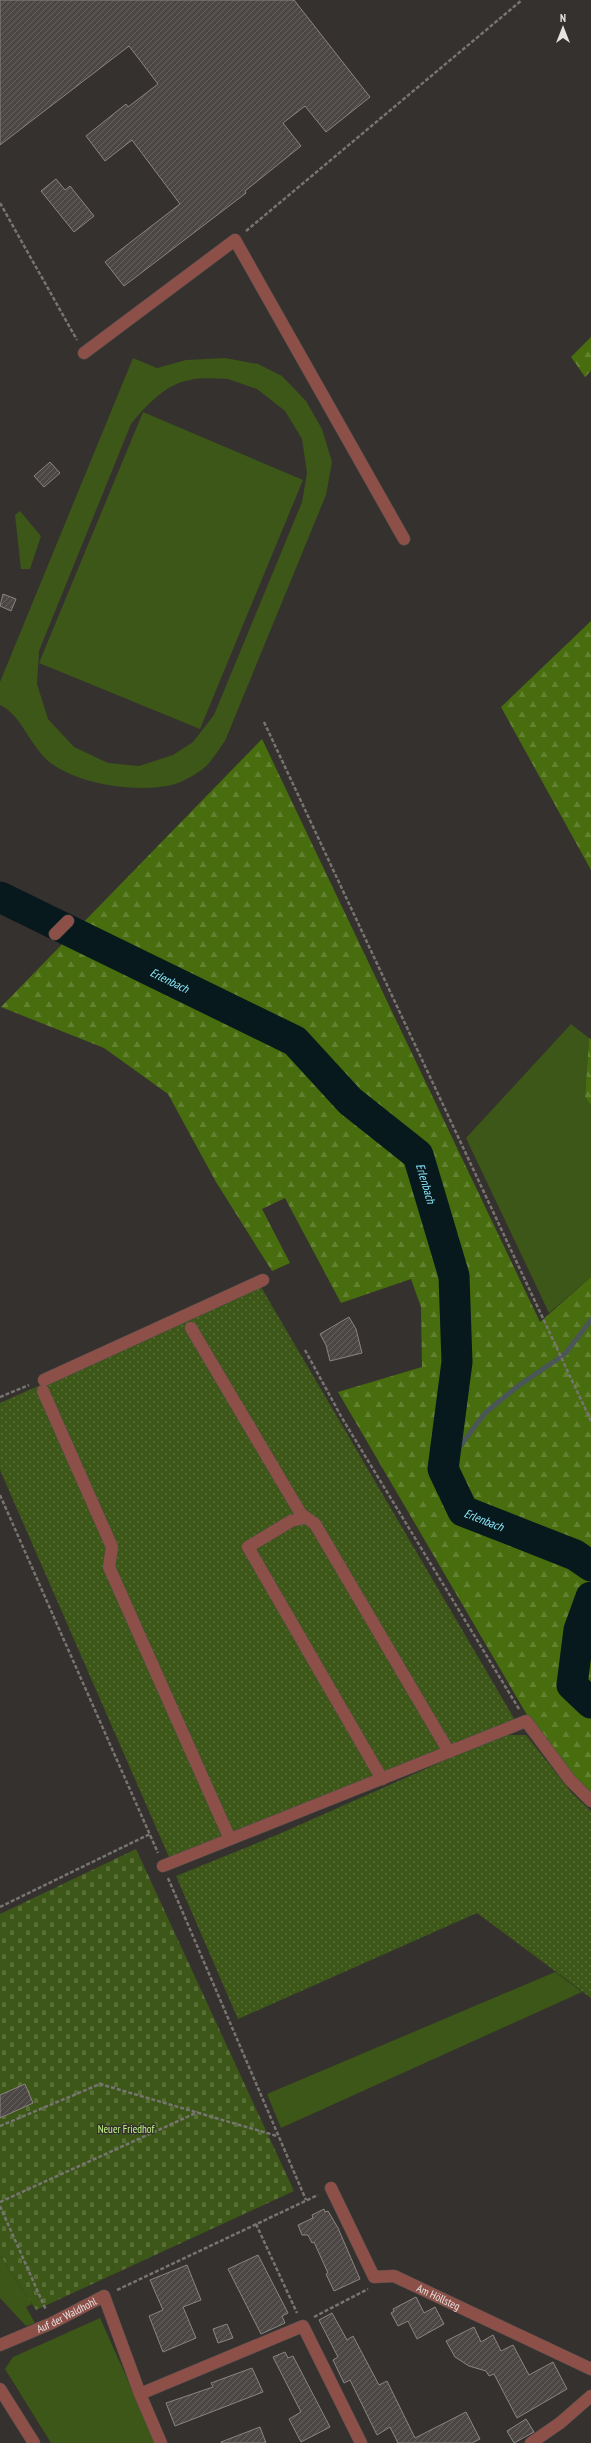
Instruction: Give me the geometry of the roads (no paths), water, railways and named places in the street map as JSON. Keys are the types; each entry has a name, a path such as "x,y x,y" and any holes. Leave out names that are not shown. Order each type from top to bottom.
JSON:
{"street":[{"path":"84,353 235,240 404,539"},
{"path":"55,934 68,921"},
{"path":"230,1839 108,1567 112,1547 44,1385 263,1280"},
{"path":"191,1328 304,1518 315,1524 449,1752"},
{"path":"304,1518 291,1520 248,1547 382,1779"},
{"path":"163,1866 526,1721 570,1780 591,1801"},
{"name":"Am Höllsteg","path":"332,2188 374,2277 394,2276 591,2369"},
{"name":"Auf der Waldhohl","path":"0,2345 52,2323 104,2296 140,2394 162,2443"},
{"path":"140,2394 303,2326 361,2443"},
{"path":"1,2392 34,2443"},
{"path":"531,2443 560,2423 591,2396"}],"waterway":[{"name":"Erlenbach","path":"0,897 295,1041 350,1101 418,1155 454,1276 457,1362 443,1469 463,1511 575,1555 591,1566"},
{"path":"443,1469 485,1413 518,1386 565,1354 591,1320"},
{"name":"Erlenbach","path":"591,1597 579,1630 572,1685 591,1703"}],"park label":[{"name":"Neuer Friedhof","path":"126,2129"}]}
